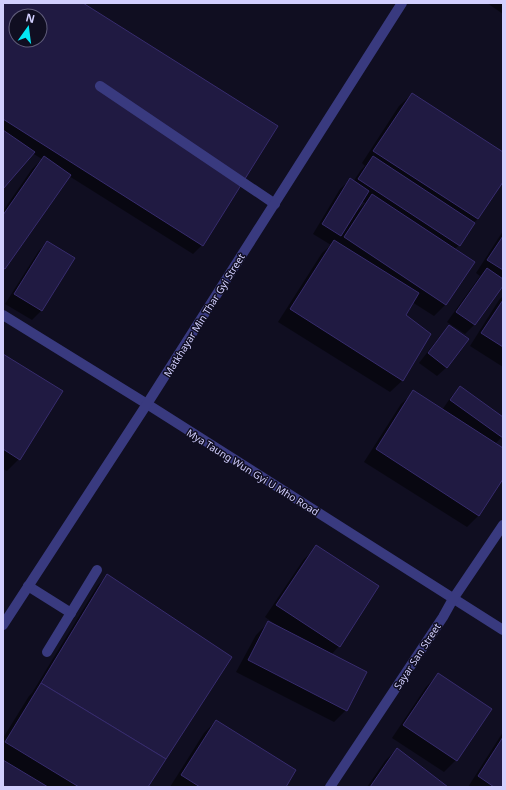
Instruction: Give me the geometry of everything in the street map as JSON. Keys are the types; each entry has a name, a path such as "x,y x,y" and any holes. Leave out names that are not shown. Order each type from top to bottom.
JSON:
{"street":[{"name":"Matkhayar Min Thar Gyi Street","path":"3,625 147,404 402,3"},
{"path":"100,86 274,204"},
{"name":"Mya Taung Wun Gyi U Mho Road","path":"3,315 147,404 503,630"},
{"name":"Sayar San Street","path":"330,787 503,525"},
{"path":"47,652 97,570"},
{"path":"28,586 71,613"}],"building":[{"path":"3,3 83,3 278,126 203,246 3,119"},
{"path":"412,93 503,152 503,182 478,219 373,151"},
{"path":"3,130 35,152 3,189"},
{"path":"44,156 71,175 5,269 3,268 3,215"},
{"path":"373,156 475,223 460,246 358,179"},
{"path":"350,178 369,191 341,236 322,224"},
{"path":"372,194 475,262 446,305 344,237"},
{"path":"503,236 503,270 487,260"},
{"path":"334,240 419,293 406,315 431,334 403,381 290,309"},
{"path":"47,241 75,258 42,311 14,294"},
{"path":"487,268 503,279 503,286 475,325 456,312"},
{"path":"503,300 503,347 481,333"},
{"path":"449,325 469,339 447,368 428,353"},
{"path":"3,354 63,391 20,460 3,449"},
{"path":"460,386 503,417 503,438 450,400"},
{"path":"413,390 503,448 503,479 479,516 376,449"},
{"path":"316,545 379,586 340,647 276,605"},
{"path":"107,574 232,657 166,759 41,683"},
{"path":"268,621 367,672 347,711 248,660"},
{"path":"438,673 492,709 457,761 403,725"},
{"path":"41,683 166,759 148,787 79,787 5,742"},
{"path":"216,720 296,770 286,787 200,787 181,775"},
{"path":"503,737 503,787 494,787 478,776"},
{"path":"397,748 448,787 370,787"},
{"path":"3,760 48,787 3,787"}]}
